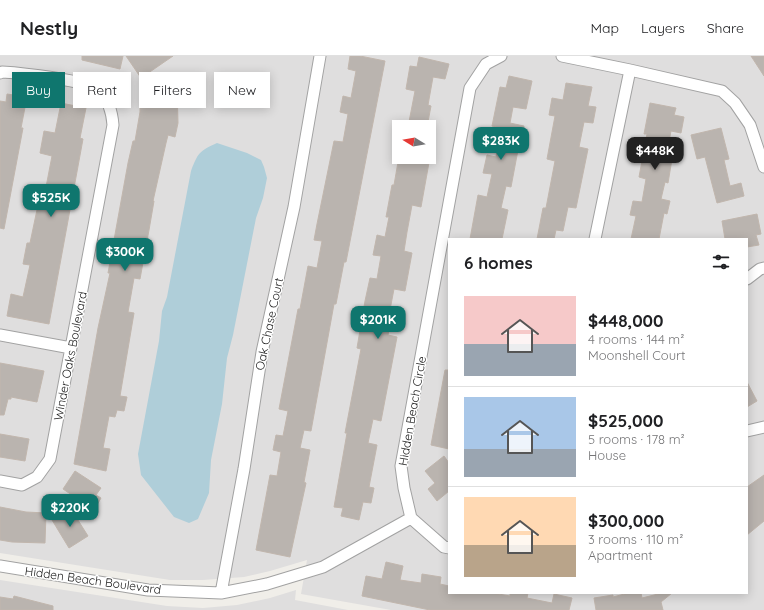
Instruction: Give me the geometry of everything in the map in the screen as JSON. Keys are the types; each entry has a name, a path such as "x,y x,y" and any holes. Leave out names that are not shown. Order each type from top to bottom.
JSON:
{"street":[{"name":"Oak Chase Court","path":"221,594 244,469 262,352 294,207 320,56"},
{"name":"Hidden Beach Circle","path":"411,518 400,466 470,88 486,64 501,56"},
{"path":"562,56 722,91 735,103 750,125 764,167"},
{"path":"595,238 630,70"},
{"name":"Winder Oaks Boulevard","path":"0,73 22,73 86,84 98,90 106,99 112,112 113,125 50,460 37,477 22,485 0,481"},
{"path":"748,278 760,269 764,268"},
{"path":"0,335 72,348"},
{"path":"748,430 764,427"},
{"name":"Hidden Beach Boulevard","path":"0,566 148,590 221,594 267,584 323,567 411,518"},
{"path":"411,518 444,547 448,548"}],"shaded area":[{"path":"0,56 764,56 764,610 391,610 301,594 307,560 244,577 203,580 170,580 0,553"},
{"path":"0,580 167,606 203,608 237,605 270,598 296,590 295,600 348,610 0,610"}],"water":[{"path":"217,143 247,153 261,160 267,178 263,198 256,218 233,335 227,358 222,404 211,460 209,493 198,519 189,523 174,517 141,475 138,454 159,341 162,311 167,297 191,171 195,160 200,153 206,148"}],"building":[{"path":"82,56 123,56 120,69 82,60"},
{"path":"126,56 173,56 150,72 139,72 139,75"},
{"path":"350,56 360,56 385,61 346,262 344,262 336,304 334,304 311,431 304,430 300,448 310,450 304,482 306,483 290,557 256,550 270,475 277,476 281,452 273,450 276,435 283,436 288,411 279,409 298,309 300,309 308,266 317,268 322,241 314,240 334,141 343,142 348,114 340,112 343,96 351,98 356,71 348,69"},
{"path":"751,56 764,56 764,76"},
{"path":"419,57 449,64 445,79 433,77 428,105 431,106 428,120 409,120 415,91 406,89 410,66 417,67"},
{"path":"509,76 532,81 526,109 513,107 510,123 524,126 511,187 506,186 501,208 508,210 502,238 470,238 478,195 487,197 492,174 483,173 487,155 496,157 501,128 492,126 500,87 506,88"},
{"path":"566,83 592,87 588,106 596,107 593,123 584,122 579,147 588,149 576,208 568,207 563,231 556,230 554,238 537,238 543,208 546,208 555,161 547,159 555,116 549,115 552,98 563,100"},
{"path":"7,94 12,95 12,108 25,108 21,128 23,128 4,229 0,228 0,101 6,102"},
{"path":"650,103 676,108 674,115 684,117 681,133 671,131 667,152 673,153 668,183 665,182 661,199 670,201 667,214 664,213 659,238 631,238 636,216 630,215 633,201 642,202 646,179 639,177 647,134 644,134"},
{"path":"65,104 73,105 73,108 86,108 80,138 83,139 49,324 7,316 11,294 23,297 30,265 23,264 27,243 30,243 42,186 46,187 52,156 40,153 44,131 55,133 60,108 65,108"},
{"path":"140,108 178,108 178,123 175,137 168,135 153,201 140,279 134,278 128,312 134,313 120,396 127,397 124,411 117,410 115,417 109,416 103,448 110,449 106,471 74,464 98,328 110,273 108,273 128,163 133,141 135,141"},
{"path":"721,128 729,159 724,160 730,186 741,183 744,196 717,203 705,157 697,159 691,135"},
{"path":"398,164 429,164 421,207 412,205 404,251 412,253 405,291 394,289 389,315 392,315 388,335 397,337 381,421 373,419 368,443 377,445 369,487 374,488 371,503 363,502 359,520 341,516 343,508 334,507 347,433 345,433 361,349 357,348 365,301 370,278 377,279 381,256 373,255 377,235 385,237 389,217 386,217 392,185 394,185"},
{"path":"757,214 761,234 756,235 759,245 748,247 748,238 725,238 722,221"},
{"path":"0,363 44,371 37,402 11,397 11,399 8,399 4,415 0,415"},
{"path":"445,370 448,370 448,449 431,445"},
{"path":"748,384 757,401 748,406"},
{"path":"0,434 29,439 25,461 0,457"},
{"path":"444,456 448,462 448,492 437,501 428,489 435,483 425,471"},
{"path":"75,471 101,488 96,495 101,498 94,510 63,489"},
{"path":"764,475 764,521 748,534 748,486"},
{"path":"0,507 26,512 46,513 45,543 0,540"},
{"path":"71,509 88,536 69,548 52,520"},
{"path":"386,562 403,566 400,580 421,583 422,574 441,577 440,584 448,586 448,594 499,594 510,596 510,594 528,594 527,598 552,603 554,594 572,598 569,610 430,610 362,596 366,576 382,579"},
{"path":"624,594 641,594 642,598 658,594 671,594 661,602 663,610 596,610 594,598 613,595 613,597"},
{"path":"14,596 53,606 53,610 0,610 0,597 13,599"}]}
